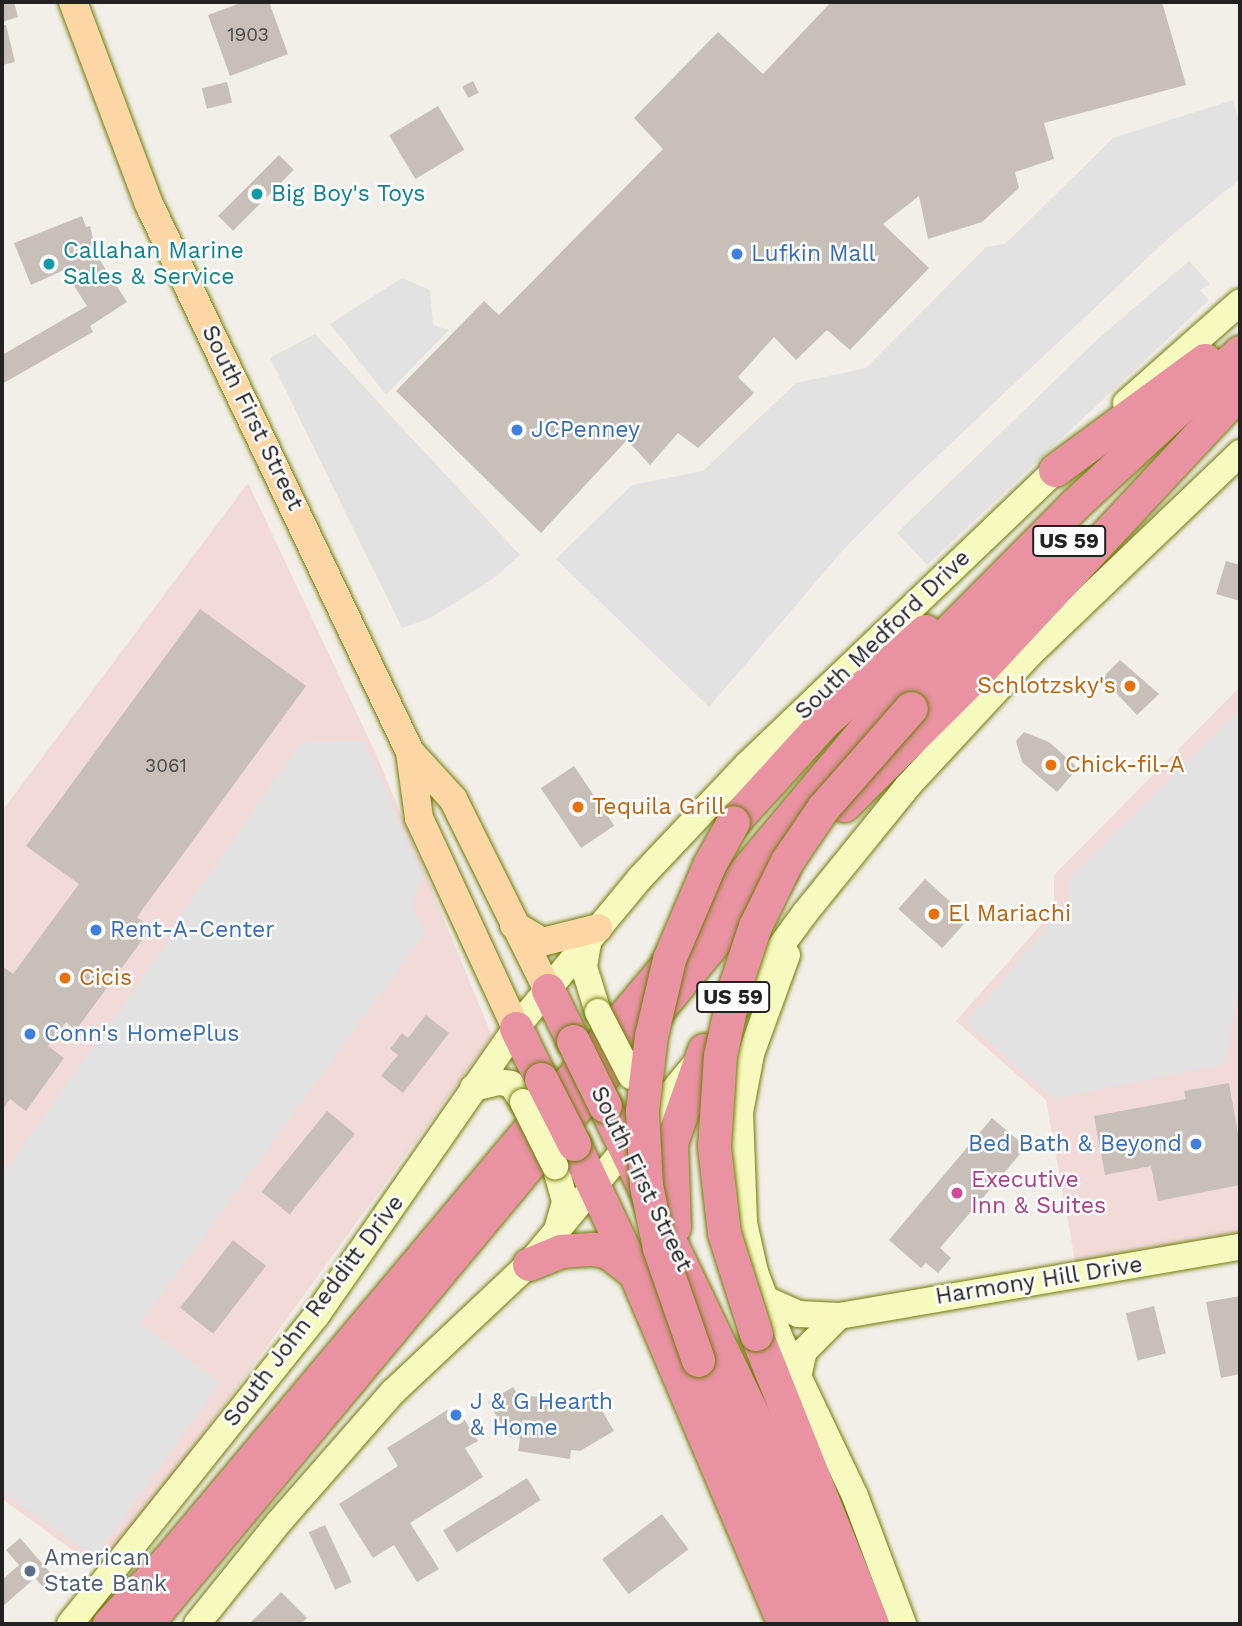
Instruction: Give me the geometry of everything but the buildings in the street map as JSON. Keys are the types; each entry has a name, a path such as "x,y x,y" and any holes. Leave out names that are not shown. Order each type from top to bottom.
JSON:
{"highway":[{"path":"1055,470 1240,338"},
{"name":"US 59","path":"815,1624 698,1360 659,1248 646,1185 642,1110 656,1008 669,959 709,865 733,822 824,722 967,594 1074,505 1240,352"},
{"path":"146,1624 740,911 980,670 1240,389"},
{"name":"US 59","path":"872,1624 756,1334 724,1233 714,1146 718,1070 735,986 755,926 787,861 823,808 911,708 1074,536 1240,389"},
{"path":"109,1624 168,1560 937,643 1074,505"},
{"name":"South First Street","path":"548,990 627,1149 783,1478 839,1624"},
{"name":"South First Street","path":"516,1028 532,1091 565,1155 596,1187 784,1624"},
{"path":"680,1260 669,1181 671,1143 704,1050"},
{"path":"529,1264 561,1251 593,1249 608,1252 635,1273"}],"main road":[{"name":"South First Street","path":"72,2 149,204 410,752 453,799 548,990"},
{"name":"South Medford Drive","path":"548,990 593,933 747,765 1186,346 1240,302"},
{"path":"197,1624 279,1522 393,1392 529,1264 596,1187 666,1100 805,913 901,794 1035,649 1240,453"},
{"name":"South First Street","path":"410,752 419,818 516,1028"},
{"path":"805,913 751,1054 740,1113 744,1223 765,1299 798,1377 855,1496 903,1624"},
{"path":"514,925 542,942 593,933 584,967 598,1012 638,1087 666,1100"},
{"name":"South John Redditt Drive","path":"71,1624 316,1316 473,1088 516,1028 548,990"},
{"path":"473,1088 499,1082 532,1091"},
{"path":"556,1231 565,1202 565,1155"},
{"name":"Harmony Hill Drive","path":"765,1299 798,1314 839,1316 1240,1247"},
{"path":"798,1377 804,1351 839,1316"}],"shaded area":[{"path":"1233,100 1240,124 1240,179 1173,234 910,482 843,550 709,707 556,559 632,485 703,471 796,383 866,368 986,247 1005,244 1113,138"},
{"path":"1189,261 1210,284 1200,290 1209,300 927,565 897,533 1100,337"},
{"path":"402,278 430,290 433,325 449,330 386,395 330,324"},
{"path":"315,334 520,555 490,581 430,618 402,628 270,358"},
{"path":"248,483 377,756 492,1036 103,1572 2,1499 2,811"},
{"path":"1240,687 1240,1235 1076,1266 1046,1100 956,1021 1054,910 1054,875"},
{"path":"1240,709 1240,980 1225,1064 1053,1099 966,1022 1069,901 1068,879"},
{"path":"364,741 423,874 412,904 424,934 141,1323 220,1382 95,1558 2,1491 2,1175 166,945 175,923 301,742"}],"place":[{"name":"Big Boy's Toys","path":"257,194"},
{"name":"Lufkin Mall","path":"737,254"},
{"name":"Callahan Marine Sales & Service","path":"49,264"},
{"name":"JCPenney","path":"517,430"},
{"name":"Schlotzsky's","path":"1130,686"},
{"name":"Chick-fil-A","path":"1051,765"},
{"name":"Tequila Grill","path":"578,807"},
{"name":"El Mariachi","path":"934,914"},
{"name":"Rent-A-Center","path":"96,930"},
{"name":"Cicis","path":"65,978"},
{"name":"Conn's HomePlus","path":"30,1034"},
{"name":"Bed Bath & Beyond","path":"1196,1144"},
{"name":"Executive Inn & Suites","path":"957,1193"},
{"name":"J & G Hearth & Home","path":"456,1415"},
{"name":"American State Bank","path":"30,1571"}]}
